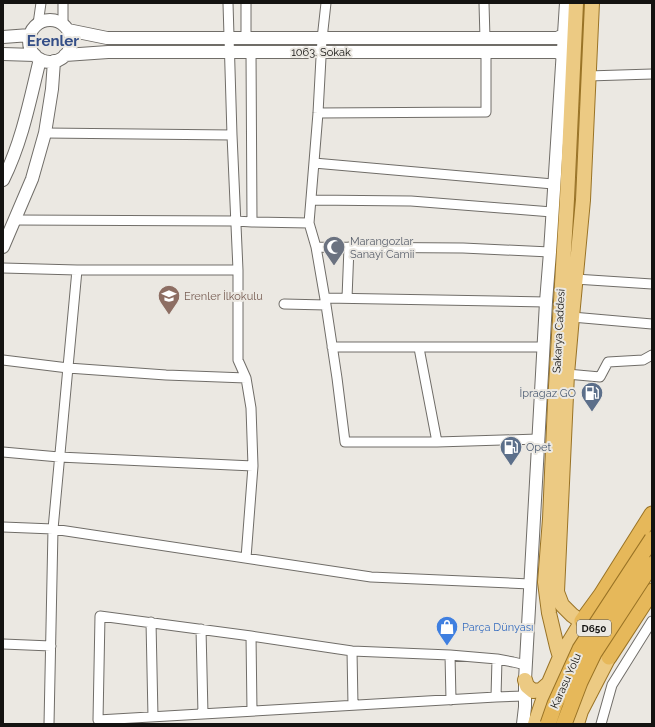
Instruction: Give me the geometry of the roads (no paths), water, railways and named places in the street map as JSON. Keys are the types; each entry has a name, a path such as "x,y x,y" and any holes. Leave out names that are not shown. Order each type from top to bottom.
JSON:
{"highway":[{"path":"582,621 601,595 652,514"},
{"name":"Karasu Yolu","path":"548,724 555,704 580,649 652,539"},
{"name":"Karasu Yolu","path":"564,724 580,682 594,653 652,564"},
{"path":"609,657 652,591"}],"main road":[{"path":"566,3 569,33"},
{"name":"Sakarya Caddesi","path":"576,3 569,33 567,211 550,519 545,582 549,613 560,657 572,681 592,689"},
{"name":"Sakarya Caddesi","path":"592,3 583,200 567,374 557,592 562,605 572,615 598,634 609,657"},
{"path":"3,54 37,57 47,61 54,61 60,59 69,49 70,36 65,28 58,22 51,20 38,24 30,35 29,42 31,49 37,57 24,125 3,180"},
{"name":"1063. Sokak","path":"65,28 107,38 246,37 485,39 557,38 569,33"},
{"path":"3,37 30,35"},
{"name":"1063. Sokak","path":"65,55 108,52 557,52 568,59"},
{"path":"523,724 553,184 568,59"},
{"path":"3,247 32,179 45,133 52,89 54,61"},
{"path":"535,724 548,683 560,657 582,621"},
{"path":"577,724 581,711 609,657"},
{"path":"525,680 527,686 533,691 541,690 548,683"},
{"path":"525,696 541,704"}],"street":[{"path":"38,24 41,3"},
{"path":"63,3 65,28"},
{"path":"228,3 238,270 238,360 246,378 251,408 253,466 246,558"},
{"path":"246,3 246,37"},
{"path":"326,3 322,38 318,113 309,222 316,247 326,301 345,442 437,442 538,439"},
{"path":"484,3 485,39"},
{"path":"251,52 252,222"},
{"path":"318,113 486,112 486,53"},
{"path":"588,76 652,74"},
{"path":"45,133 232,134"},
{"path":"314,163 553,184"},
{"path":"311,200 411,201 552,212"},
{"path":"15,220 309,222"},
{"path":"316,247 463,248 550,252"},
{"path":"347,298 348,247"},
{"path":"3,268 77,270 238,270"},
{"path":"49,724 52,529 77,270"},
{"path":"576,279 652,284"},
{"path":"284,304 347,298 546,302"},
{"path":"572,318 652,324"},
{"path":"332,347 543,347"},
{"path":"419,348 437,442"},
{"path":"567,374 600,377 608,362 643,360 652,355"},
{"path":"3,360 68,368 166,375 246,378"},
{"path":"3,452 253,466"},
{"path":"3,527 52,529 371,577 530,584"},
{"path":"525,696 98,720 100,616 352,651 450,655 497,659 526,665"},
{"path":"151,622 153,717"},
{"path":"601,724 612,685 652,622"},
{"path":"201,629 203,714"},
{"path":"251,636 252,711"},
{"path":"3,644 50,646"},
{"path":"352,651 353,705"},
{"path":"450,655 451,700"},
{"path":"496,697 497,659"}],"place":[{"name":"Marangozlar Sanayi Camii","path":"334,266"},
{"name":"Erenler İlkokulu","path":"169,316"},
{"name":"İpragaz GO","path":"592,412"},
{"name":"Opet","path":"511,466"},
{"name":"Parça Dünyası","path":"447,646"}],"district":[{"name":"Erenler","path":"53,41"}]}
